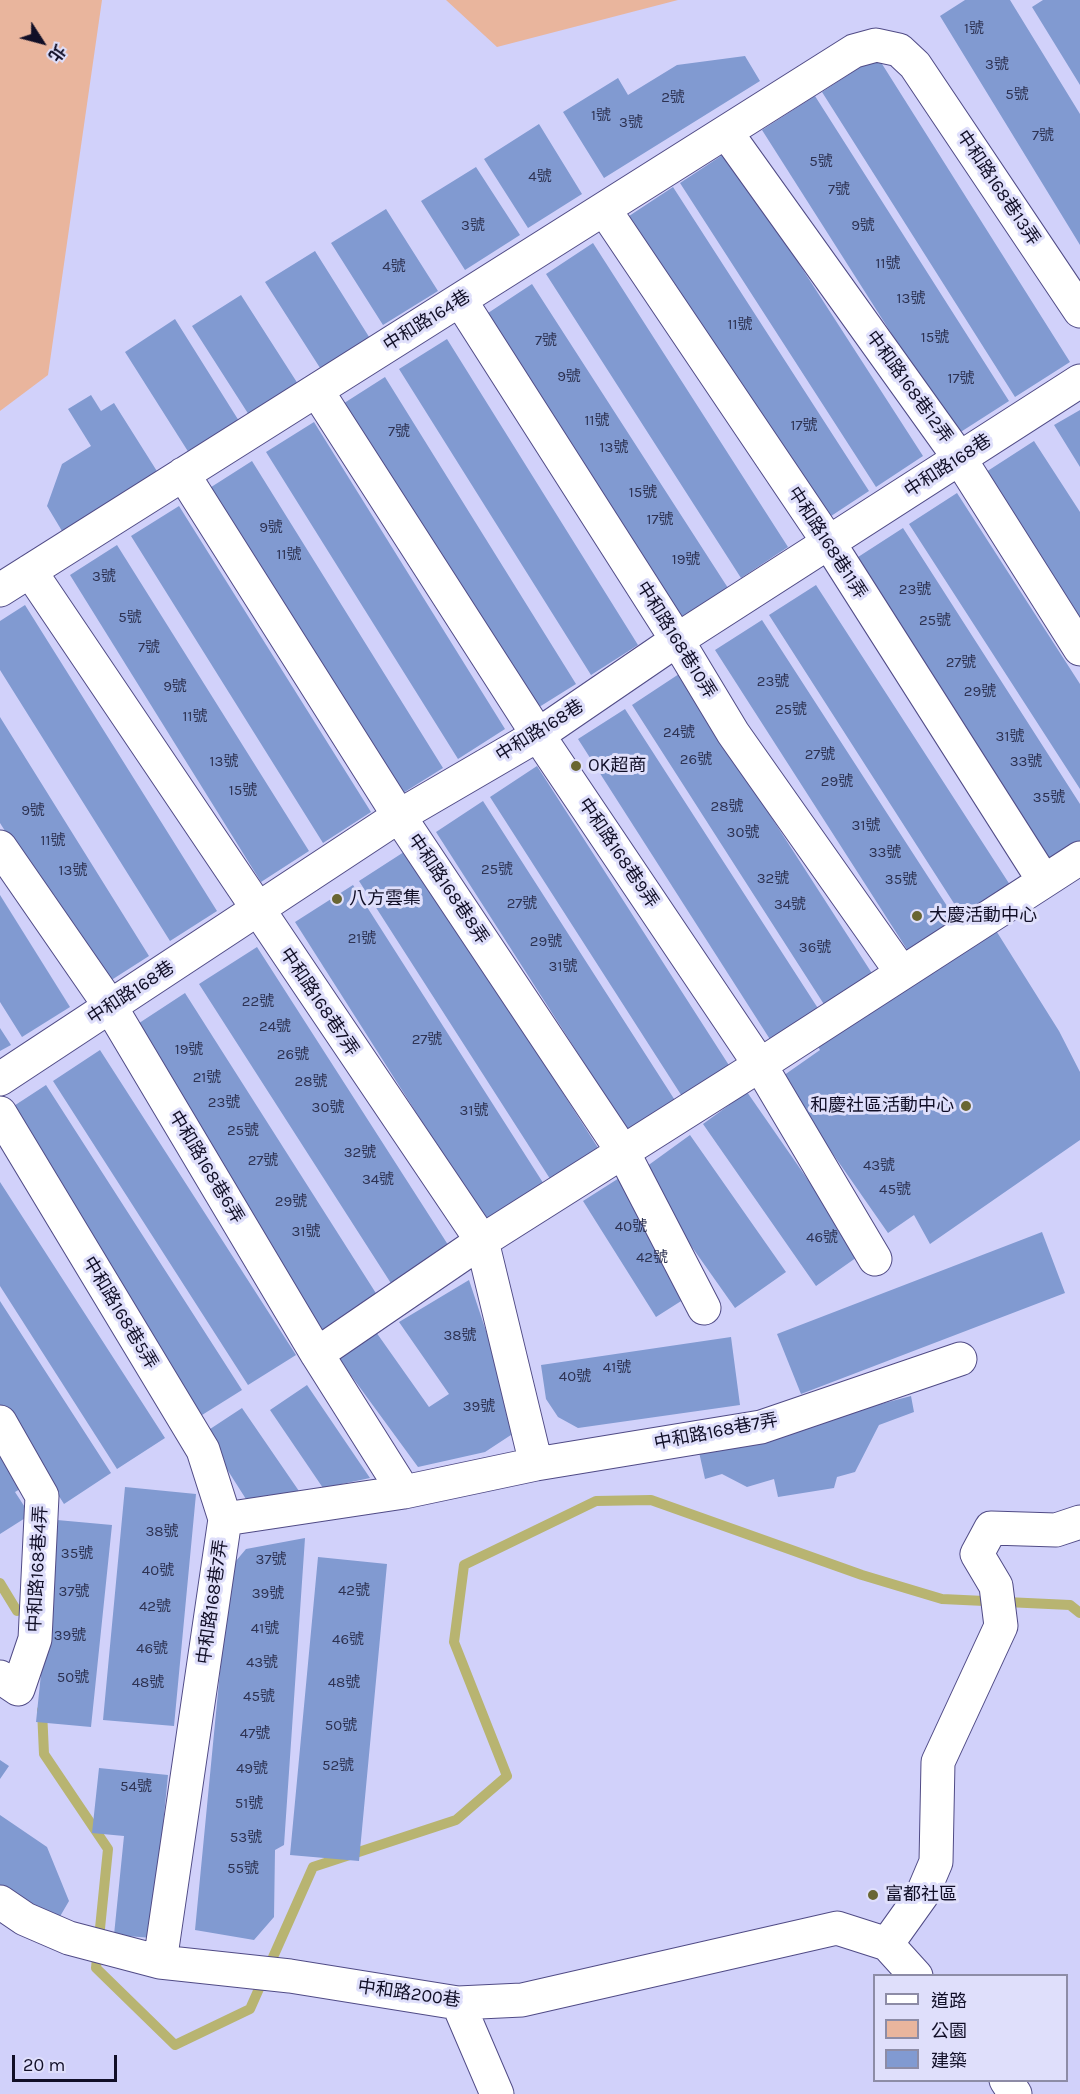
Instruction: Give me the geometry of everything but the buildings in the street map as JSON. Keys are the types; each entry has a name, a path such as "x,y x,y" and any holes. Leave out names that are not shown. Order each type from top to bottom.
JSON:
{"street":[{"name":"中和路164巷","path":"0,590 854,51 876,45 899,50 915,65"},
{"name":"中和路168巷13弄","path":"915,65 1080,311"},
{"name":"中和路168巷12弄","path":"726,132 960,459 1080,650"},
{"name":"中和路168巷11弄","path":"604,209 828,543 1044,881"},
{"name":"中和路168巷10弄","path":"460,300 677,640 733,732 902,974"},
{"name":"中和路168巷","path":"0,1079 399,816 538,735 677,640 1080,381"},
{"name":"中和路168巷9弄","path":"317,391 538,735 760,1065 875,1259"},
{"name":"中和路168巷8弄","path":"183,474 399,816 623,1152 704,1308"},
{"name":"中和路168巷7弄","path":"30,571 482,1241 536,1464"},
{"name":"中和路168巷6弄","path":"0,847 111,1006 317,1354 404,1492"},
{"path":"317,1354 482,1241 1080,858"},
{"name":"中和路168巷5弄","path":"0,1113 203,1450 225,1519"},
{"name":"中和路168巷7弄","path":"160,1962 225,1519 404,1492 536,1464 761,1427 960,1359"},
{"name":"中和路168巷4弄","path":"0,1422 42,1496 35,1639 9,1683"},
{"path":"914,1974 887,1944 922,1895 936,1862 938,1762 1001,1626 996,1586 977,1554 991,1528 1056,1530 1080,1522"},
{"name":"中和路200巷","path":"0,1902 25,1919 75,1939 160,1962 290,1976 458,2003 522,2000 837,1928 887,1944"},
{"path":"458,2003 497,2094"}],"green space":[{"path":"0,0 102,0 48,375 0,411"},
{"path":"446,0 678,0 497,47"}],"waterway":[{"path":"42,1710 44,1754 108,1849 96,1968 175,2045 250,2009 313,1867 456,1820 507,1776 454,1642 464,1565 596,1501 651,1500 862,1575 942,1599 1070,1605 1080,1613"},
{"path":"0,1583 17,1611"}],"place":[{"name":"OK超商","path":"576,766"},
{"name":"八方雲集","path":"337,899"},
{"name":"大慶活動中心","path":"917,916"},
{"name":"和慶社區活動中心","path":"966,1106"},
{"name":"富都社區","path":"873,1895"}]}
